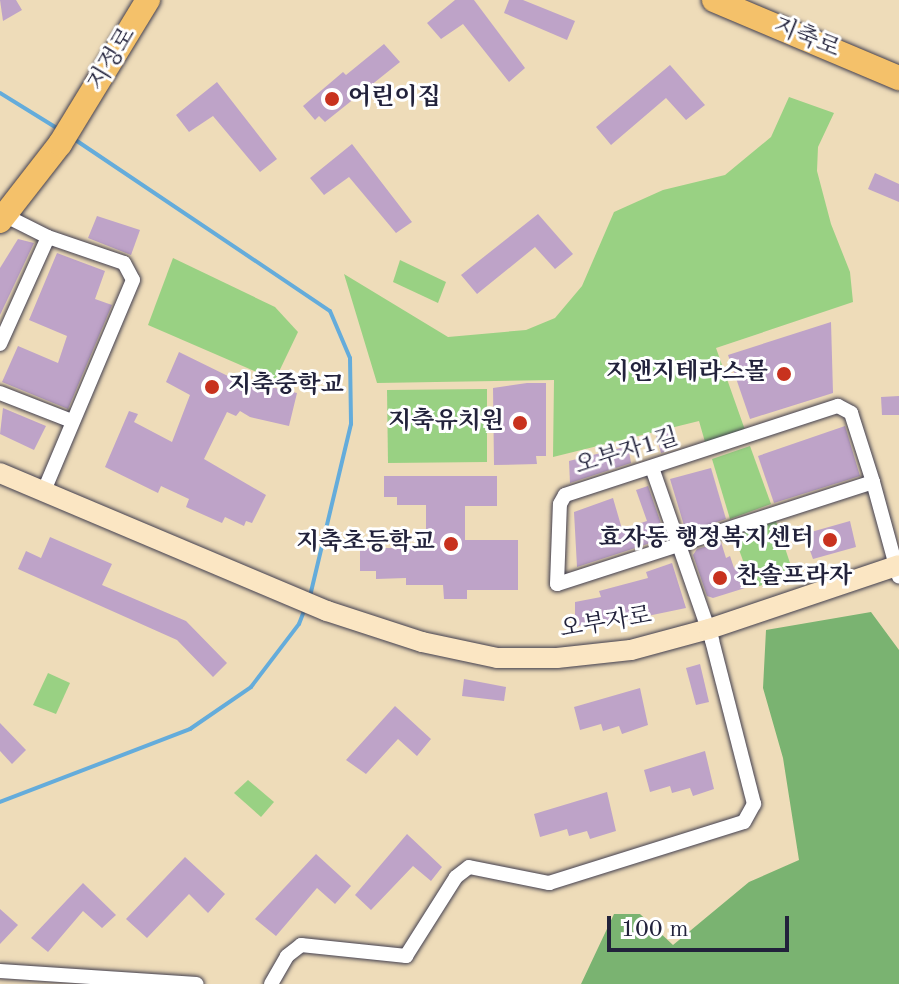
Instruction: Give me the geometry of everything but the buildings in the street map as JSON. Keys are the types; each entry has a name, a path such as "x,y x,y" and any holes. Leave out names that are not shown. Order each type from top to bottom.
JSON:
{"main road":[{"name":"지정로","path":"2,218 60,144 148,0"},
{"name":"지축로","path":"714,0 899,78"},
{"path":"0,473 43,493"},
{"name":"오부자로","path":"43,493 319,607 422,642 497,658 557,658 631,650 709,629 898,569"}],"street":[{"path":"2,218 124,263 133,280 43,493"},
{"path":"0,344 48,237"},
{"path":"0,393 72,421"},
{"name":"오부자1길","path":"873,482 557,584 560,504 565,495 838,406 851,413 873,482 898,569"},
{"path":"271,984 287,956 301,945 406,956 456,877 469,867 549,883 744,822 754,804 709,629 652,468"},
{"path":"0,971 197,984"}],"green space":[{"path":"789,97 834,113 818,147 817,171 831,224 850,272 853,302 716,348 745,430 705,442 699,421 553,457 554,380 377,383 344,274 448,337 526,330 555,318 582,286 614,212 663,190 725,175 771,137"},
{"path":"173,258 275,307 298,332 275,380 148,325"},
{"path":"400,260 446,282 438,303 393,282"},
{"path":"487,389 487,462 388,463 387,390"},
{"path":"750,446 771,504 730,519 712,459"},
{"path":"776,521 794,575 753,588 734,536"},
{"path":"871,612 899,650 899,984 581,984 614,914 640,914 673,945 749,882 799,860 783,758 763,688 766,630"},
{"path":"48,673 70,683 56,714 33,705"},
{"path":"248,780 274,802 261,817 234,793"}],"waterway":[{"path":"0,93 60,130"},
{"path":"74,139 330,311 350,358 351,424 310,596"},
{"path":"0,802 190,729 251,687 299,624 305,608"}],"place":[{"name":"어린이집","path":"332,99"},
{"name":"지앤지테라스몰","path":"784,374"},
{"name":"지축중학교","path":"212,387"},
{"name":"지축유치원","path":"520,423"},
{"name":"효자동 행정복지센터","path":"830,540"},
{"name":"지축초등학교","path":"451,544"},
{"name":"찬솔프라자","path":"720,578"}]}
